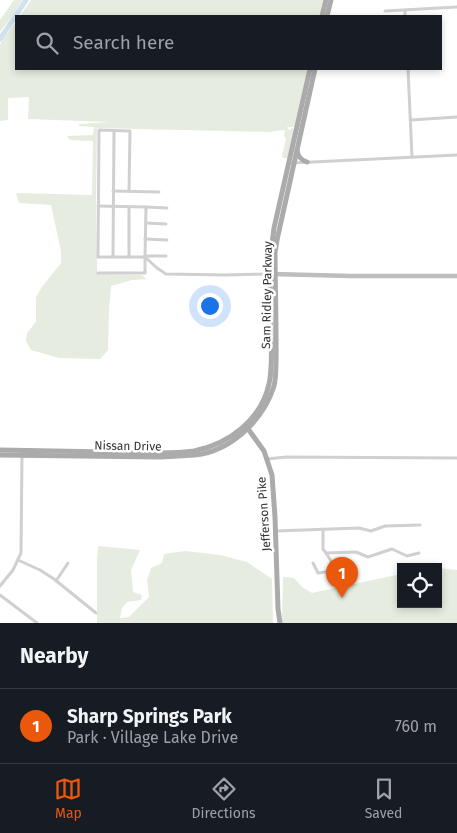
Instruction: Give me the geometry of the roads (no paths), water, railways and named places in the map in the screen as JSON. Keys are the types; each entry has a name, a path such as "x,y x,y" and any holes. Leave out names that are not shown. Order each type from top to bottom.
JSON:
{"main road":[{"path":"322,15 326,0"},
{"path":"327,15 330,0"},
{"name":"Sam Ridley Parkway","path":"247,427 264,408 274,385 276,354 273,274 275,252 310,70"},
{"name":"Sam Ridley Parkway","path":"292,162 315,70"},
{"path":"297,147 300,158 307,162"},
{"path":"273,274 457,276"},
{"name":"Nissan Drive","path":"0,454 184,456 203,454 219,449 236,438 247,427"},
{"name":"Jefferson Pike","path":"247,427 267,458 274,484 280,623"},
{"name":"Nissan Drive","path":"0,450 22,453"},
{"name":"Jefferson Pike","path":"276,623 278,609"}],"street":[{"path":"385,11 457,7"},
{"path":"405,10 405,15"},
{"path":"408,70 412,156"},
{"path":"411,120 457,117"},
{"path":"129,191 130,131 99,130 98,256 166,256"},
{"path":"112,257 114,131"},
{"path":"292,162 457,155"},
{"path":"114,191 160,192"},
{"path":"98,206 166,208"},
{"path":"129,207 129,257"},
{"path":"98,273 145,273 146,207"},
{"path":"146,223 166,224"},
{"path":"145,240 167,240"},
{"path":"145,256 156,268 166,274 226,276 273,274"},
{"path":"0,586 13,570 20,553 22,453"},
{"path":"267,458 457,458"},
{"path":"276,531 359,528 371,531 385,526 420,525"},
{"path":"323,529 324,549 331,561 332,579"},
{"path":"326,553 356,552 368,557 392,549 407,556 419,553"},
{"path":"18,560 56,580 96,613"},
{"path":"56,580 68,564"},
{"path":"313,564 318,573 332,571"},
{"path":"0,595 36,623"}],"waterway":[{"path":"16,15 26,0"},
{"path":"0,39 15,16"}],"place":[{"name":"Sharp Springs Park","path":"342,598"}]}
